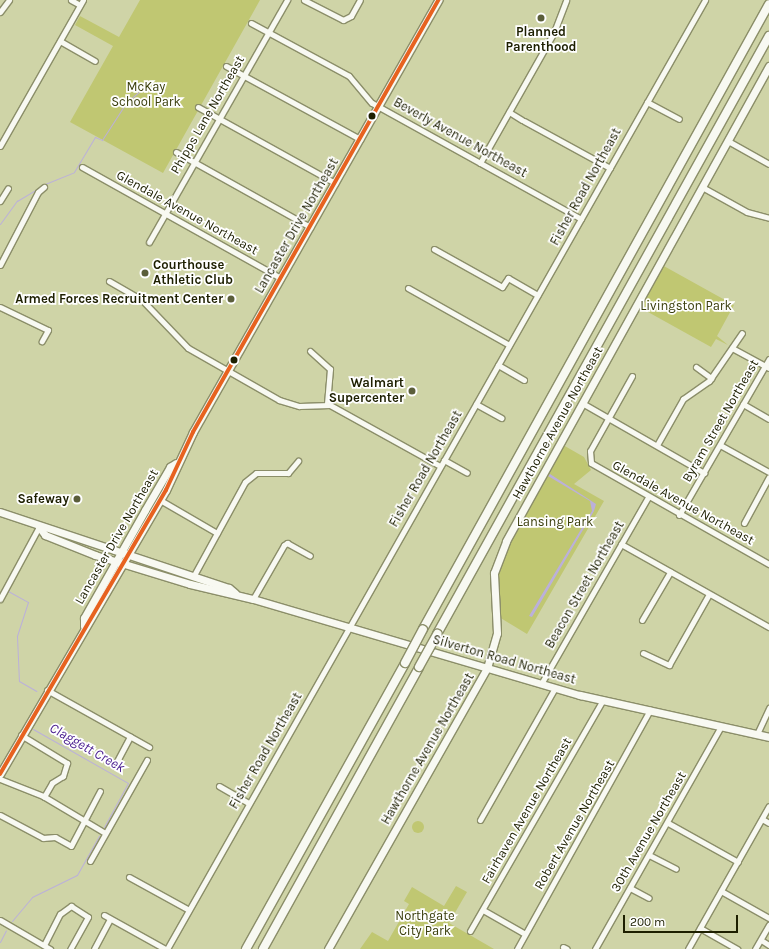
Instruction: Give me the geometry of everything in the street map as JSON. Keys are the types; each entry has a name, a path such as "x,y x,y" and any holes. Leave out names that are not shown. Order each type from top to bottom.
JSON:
{"highway":[{"path":"246,949 769,4"},
{"path":"263,949 769,36"}],"main road":[{"name":"Lancaster Drive Northeast","path":"0,774 84,626 84,618 160,500 176,464 438,0"},
{"name":"Hawthorne Avenue Northeast","path":"328,949 487,668 497,638 493,586 496,561 769,66"},
{"name":"Lancaster Drive Northeast","path":"124,555 164,477 176,464"},
{"path":"160,500 164,477"},
{"name":"Silverton Road Northeast","path":"0,512 39,527 48,527 124,555 229,588 235,593 253,599 541,684 603,700 769,737"},
{"name":"Silverton Road Northeast","path":"39,527 45,535 119,563 227,595 235,593"}],"street":[{"path":"0,12 9,0"},
{"path":"0,146 82,3 71,0"},
{"name":"Phipps Lane Northeast","path":"149,242 287,0"},
{"path":"304,0 346,20 360,0"},
{"path":"480,163 554,32 565,0"},
{"name":"Fisher Road Northeast","path":"166,949 705,0"},
{"name":"Beverly Avenue Northeast","path":"251,23 349,76 365,98 378,106 581,219"},
{"path":"60,41 95,61"},
{"path":"226,66 360,139"},
{"path":"647,102 679,119"},
{"path":"198,107 335,183"},
{"path":"509,112 610,168"},
{"path":"728,141 769,164"},
{"path":"176,152 310,227"},
{"name":"Glendale Avenue Northeast","path":"82,167 281,278"},
{"path":"0,265 38,192 44,187"},
{"path":"702,187 747,212 769,218"},
{"path":"0,201 8,188"},
{"path":"434,249 502,287 508,278 538,295"},
{"path":"109,281 143,301 188,348 228,371 289,404 327,404 440,466"},
{"path":"408,288 509,345"},
{"path":"0,307 48,330 42,341"},
{"path":"657,445 683,399 711,378 742,333"},
{"path":"732,348 767,367"},
{"path":"310,351 330,369 327,404"},
{"name":"Byram Street Northeast","path":"679,515 743,404 767,367 769,359"},
{"path":"498,365 524,380"},
{"path":"696,367 711,378"},
{"path":"609,418 632,376"},
{"path":"582,403 704,473"},
{"path":"476,404 501,418"},
{"path":"743,404 769,419"},
{"name":"Glendale Avenue Northeast","path":"609,418 590,451 589,460 679,515 769,564"},
{"path":"720,445 769,472"},
{"path":"444,460 467,473"},
{"path":"193,577 241,490 255,473 281,475 288,473 298,461"},
{"path":"744,523 769,477"},
{"name":"Beacon Street Northeast","path":"541,684 648,497"},
{"path":"160,500 217,533"},
{"path":"0,599 39,527"},
{"path":"253,599 284,546 287,544 310,556"},
{"path":"621,544 769,627"},
{"path":"642,620 670,572"},
{"path":"643,653 668,665 710,594"},
{"path":"480,820 555,688"},
{"path":"47,690 149,747"},
{"name":"Fairhaven Avenue Northeast","path":"470,931 603,700"},
{"path":"757,734 769,708"},
{"name":"Robert Avenue Northeast","path":"517,949 650,710"},
{"name":"30th Avenue Northeast","path":"595,949 668,823 721,726"},
{"path":"22,735 67,762 63,776 52,783 44,797"},
{"path":"116,763 130,737"},
{"path":"90,861 147,760"},
{"path":"0,779 44,797 105,834"},
{"path":"219,786 249,803"},
{"path":"0,815 43,838 55,837 71,846 100,792"},
{"path":"688,949 769,806"},
{"path":"762,819 769,823"},
{"path":"668,823 738,862"},
{"path":"649,855 676,869"},
{"path":"129,877 189,910"},
{"path":"630,888 649,898"},
{"path":"721,891 769,918"},
{"path":"44,944 59,917 70,905 88,917 70,949"},
{"path":"483,910 525,934"},
{"path":"104,915 166,949"},
{"path":"94,949 110,919"},
{"path":"0,920 44,944 50,949"},
{"path":"755,949 769,925"},
{"path":"700,928 737,949"},
{"path":"761,940 769,945"}],"green space":[{"name":"McKay School Park","path":"140,0 260,0 163,173 70,122 113,46 75,25 80,16 119,37"},
{"name":"Livingston Park","path":"662,265 734,305 717,336 728,345 716,339 711,347 639,307"},
{"name":"Lansing Park","path":"563,445 584,457 591,470 574,484 604,501 527,634 499,617 497,567"},
{"path":"416,821 420,821 424,827 420,833 416,833 412,829 412,825"},
{"name":"Northgate City Park","path":"456,886 467,892 449,923 494,949 360,949 372,932 388,941 409,904 404,901 412,887 444,906"}],"shaded area":[{"path":"550,474 596,504 594,511 532,617 529,616 592,511 590,501 548,476"}],"waterway":[{"name":"Claggett Creek","path":"45,184 74,172 95,137 102,140 126,103 140,91 165,83"},
{"name":"Claggett Creek","path":"0,224 17,201 42,186"},
{"name":"Claggett Creek","path":"8,591 28,602 17,636 19,681 36,691"},
{"name":"Claggett Creek","path":"33,729 128,783 104,827"},
{"name":"Claggett Creek","path":"12,921 32,897 77,875 99,836"},
{"name":"Claggett Creek","path":"0,942 6,930"}],"transit line":[{"path":"0,774 166,490 193,432 438,0"}],"place":[{"name":"Planned Parenthood","path":"541,18"},
{"name":"Courthouse Athletic Club","path":"145,273"},
{"name":"Armed Forces Recruitment Center","path":"231,299"},
{"name":"Walmart Supercenter","path":"412,391"},
{"name":"Safeway","path":"77,499"}]}
